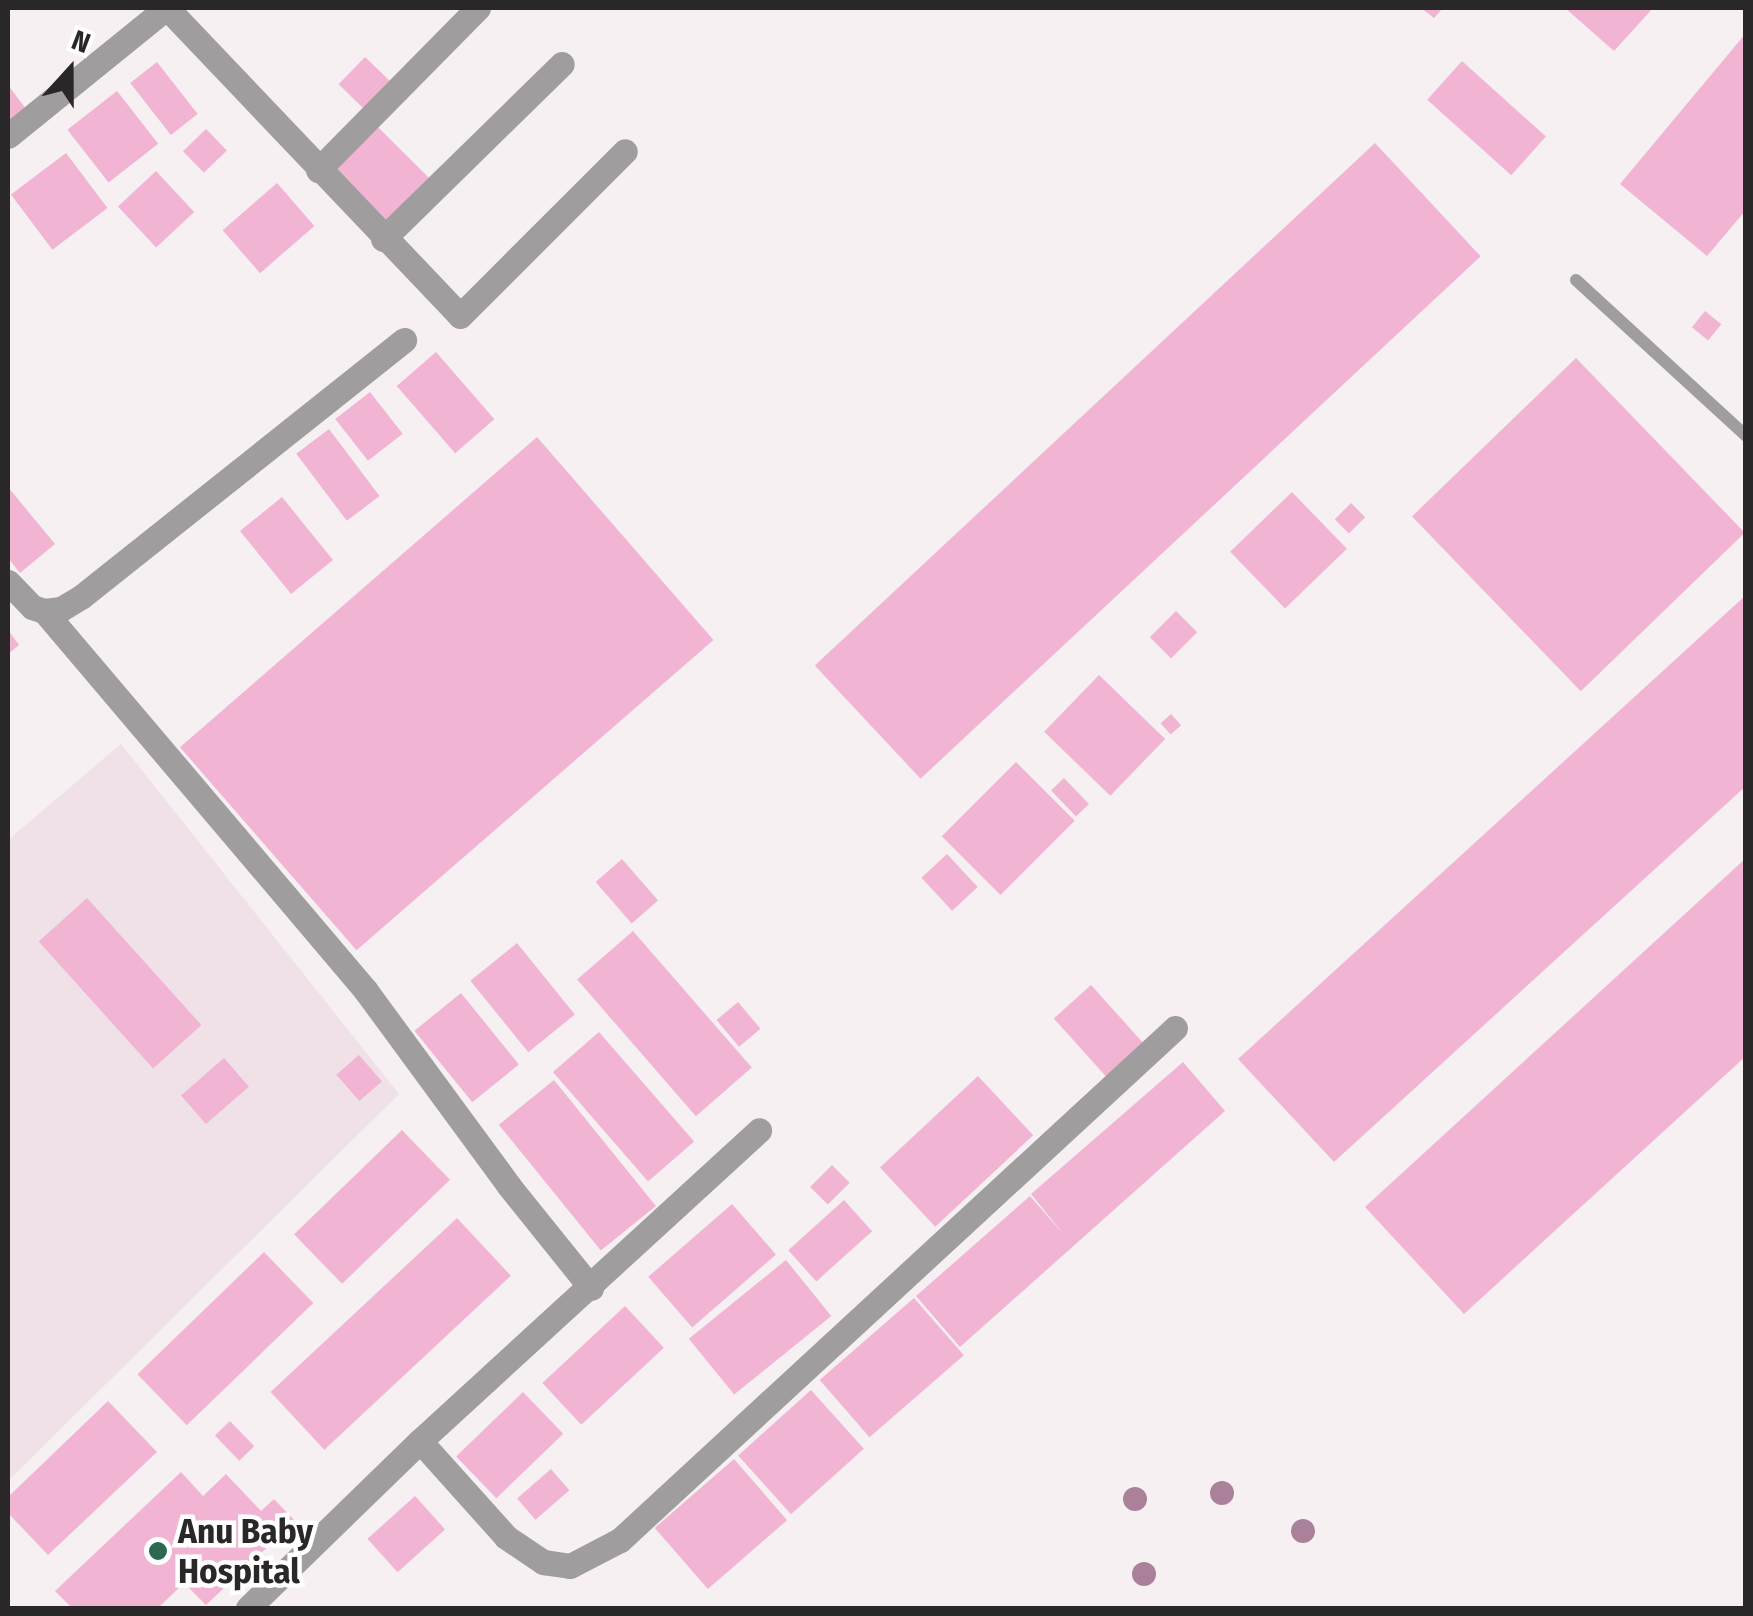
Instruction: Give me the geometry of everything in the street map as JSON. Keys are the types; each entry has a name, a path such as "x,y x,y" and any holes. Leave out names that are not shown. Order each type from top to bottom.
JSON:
{"street":[{"path":"8,136 166,8 382,239 460,316 625,151"},
{"path":"318,170 478,8"},
{"path":"382,239 562,64"},
{"path":"8,582 32,607 44,611 61,609 81,597 404,340"},
{"path":"44,611 366,991 508,1186 591,1288"},
{"path":"420,1441 506,1537 544,1562 570,1566 620,1540 1175,1028"},
{"path":"248,1608 420,1441 760,1130"}],"lane":[{"path":"1576,280 1746,436"}],"shaded area":[{"path":"121,744 399,1094 8,1481 8,840"}],"building":[{"path":"1421,8 1443,8 1434,18"},
{"path":"1565,8 1653,8 1614,51"},
{"path":"1746,33 1746,210 1707,256 1620,184"},
{"path":"365,57 390,81 364,109 339,84"},
{"path":"1462,61 1546,137 1511,175 1427,100"},
{"path":"157,62 198,114 171,135 130,83"},
{"path":"8,85 26,109 8,123"},
{"path":"117,91 158,144 109,183 67,130"},
{"path":"378,127 430,179 386,223 334,171"},
{"path":"206,129 227,151 204,173 183,151"},
{"path":"1375,143 1481,256 920,779 815,665"},
{"path":"66,153 108,208 52,250 11,195"},
{"path":"156,171 194,212 156,247 118,206"},
{"path":"277,183 314,226 260,273 223,230"},
{"path":"1705,311 1721,324 1708,341 1692,327"},
{"path":"436,352 494,419 455,453 397,386"},
{"path":"1576,358 1745,533 1581,691 1412,516"},
{"path":"370,392 403,434 368,461 335,419"},
{"path":"329,429 380,496 347,521 296,454"},
{"path":"537,437 713,640 357,950 180,747"},
{"path":"8,487 55,544 20,573 8,558"},
{"path":"1292,492 1347,549 1285,609 1230,552"},
{"path":"282,497 333,560 291,594 240,531"},
{"path":"1351,503 1365,517 1349,533 1335,519"},
{"path":"1746,595 1746,786 1334,1162 1238,1059"},
{"path":"1176,611 1197,632 1171,658 1150,637"},
{"path":"8,630 19,645 8,654"},
{"path":"1099,675 1165,739 1110,796 1044,732"},
{"path":"1171,714 1181,725 1171,735 1161,723"},
{"path":"1016,762 1075,821 1000,895 942,836"},
{"path":"1064,778 1089,804 1076,816 1051,791"},
{"path":"947,854 978,887 952,911 921,878"},
{"path":"1746,858 1746,1056 1464,1314 1365,1207"},
{"path":"622,859 658,901 632,923 596,882"},
{"path":"87,898 201,1025 153,1069 39,941"},
{"path":"633,931 752,1068 696,1116 577,980"},
{"path":"517,943 575,1014 528,1052 470,981"},
{"path":"1091,985 1144,1044 1107,1077 1054,1018"},
{"path":"461,993 519,1064 472,1102 414,1031"},
{"path":"738,1002 760,1029 739,1047 717,1020"},
{"path":"599,1032 694,1141 648,1181 553,1072"},
{"path":"359,1055 382,1081 359,1101 336,1075"},
{"path":"224,1058 249,1087 206,1124 181,1095"},
{"path":"1183,1062 1225,1111 960,1347 916,1296 1030,1196 1065,1236 1031,1194"},
{"path":"978,1076 1033,1135 935,1227 880,1167"},
{"path":"554,1080 656,1206 601,1251 499,1125"},
{"path":"402,1130 450,1180 342,1284 294,1234"},
{"path":"832,1165 850,1183 828,1205 810,1187"},
{"path":"844,1200 872,1231 816,1281 788,1250"},
{"path":"732,1204 776,1255 692,1327 648,1277"},
{"path":"457,1218 511,1276 324,1450 271,1392"},
{"path":"264,1252 313,1303 187,1425 137,1374"},
{"path":"786,1260 831,1316 734,1395 689,1339"},
{"path":"914,1298 964,1355 870,1437 820,1380"},
{"path":"625,1306 664,1348 581,1425 542,1383"},
{"path":"811,1390 864,1449 791,1514 738,1456"},
{"path":"523,1392 563,1434 496,1498 456,1457"},
{"path":"108,1401 157,1452 48,1555 8,1513 8,1497"},
{"path":"230,1421 254,1446 239,1461 215,1436"},
{"path":"734,1459 787,1520 708,1589 655,1528"},
{"path":"551,1469 569,1490 535,1520 517,1499"},
{"name":"Anu Baby Hospital","path":"181,1472 203,1496 226,1474 261,1511 274,1499 295,1521 206,1605 184,1583 158,1608 72,1608 55,1591"},
{"path":"415,1496 445,1529 398,1572 367,1539"}],"place":[{"name":"Anu Baby Hospital","path":"158,1551"}]}
